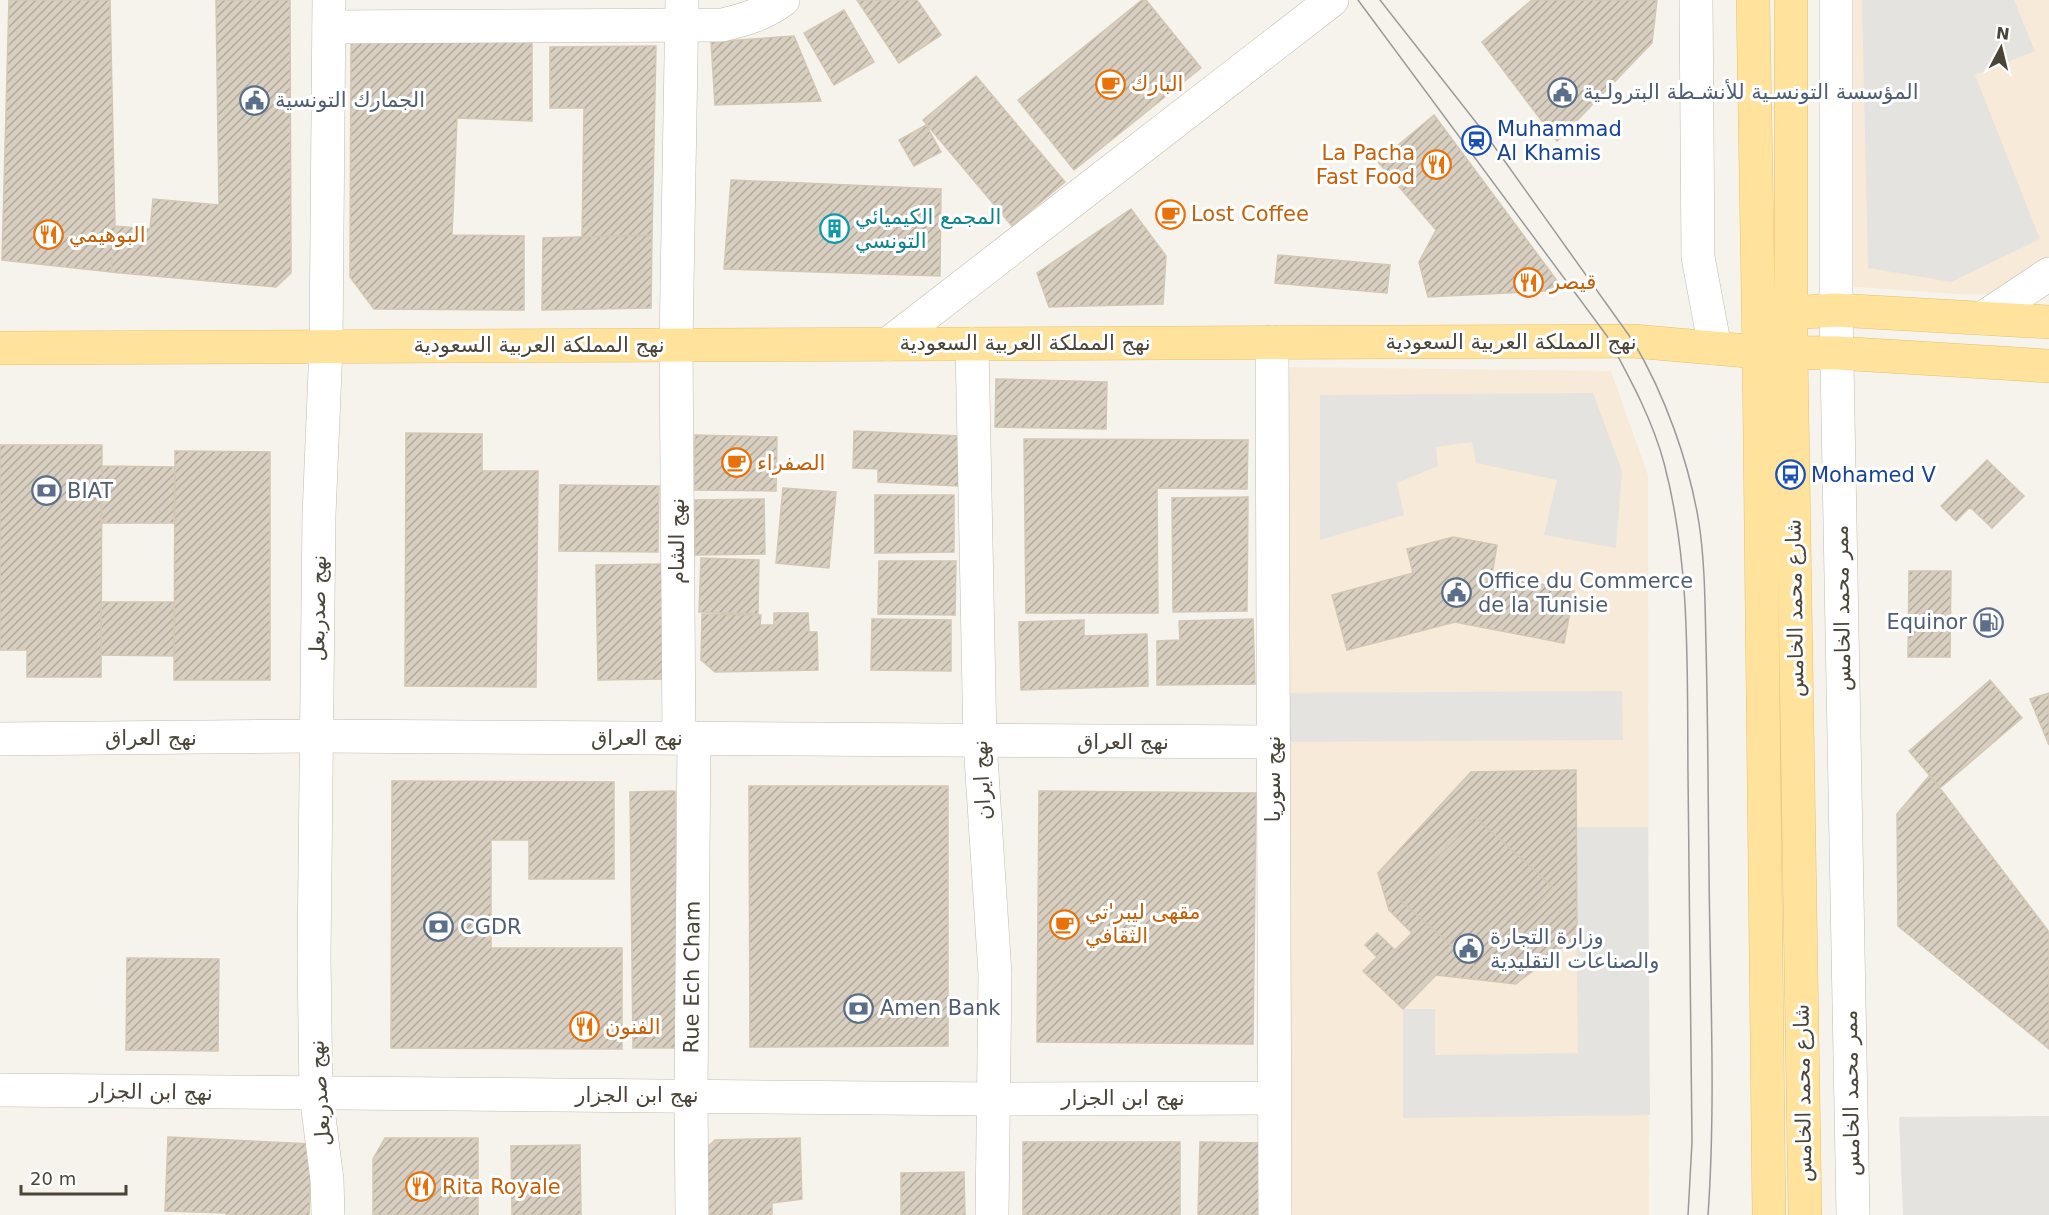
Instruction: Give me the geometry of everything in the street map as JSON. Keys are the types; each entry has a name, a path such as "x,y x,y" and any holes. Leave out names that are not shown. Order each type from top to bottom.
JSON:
{"main road":[{"name":"شارع محمد الخامس","path":"1753,0 1769,1215"},
{"name":"شارع محمد الخامس","path":"1791,0 1791,353 1805,1215"},
{"path":"1757,311 1791,313 1836,310 2049,322"},
{"name":"نهج المملكة العربية السعودية","path":"0,348 1633,341 1759,352 1837,353 2049,366"}],"street":[{"path":"329,13 682,13 722,25 745,20 769,10 783,0"},
{"path":"888,344 1332,0"},
{"path":"1696,0 1698,257 1715,348"},
{"name":"ممر محمد الخامس","path":"1836,0 1836,310 1853,1215"},
{"name":"نهج صدربعل","path":"328,1215 327,1180 316,1094 314,956 319,515 326,346 329,13"},
{"name":"نهج الشام","path":"682,13 676,344 686,738"},
{"path":"1983,318 2049,274"},
{"name":"نهج سوريا","path":"1272,342 1275,1215"},
{"name":"نهج ايران","path":"972,344 980,742 995,975 992,1215"},
{"name":"نهج العراق","path":"0,739 316,736 980,742 1274,742"},
{"name":"Rue Ech Cham","path":"686,738 692,1215"},
{"name":"نهج ابن الجزار","path":"0,1090 993,1099 1274,1098"}],"shaded area":[{"path":"1845,0 2049,0 2049,295 1957,294 1844,286"},
{"path":"1862,0 2014,0 2035,51 1975,75 2040,239 1951,282 1868,268"},
{"path":"1287,367 1611,371 1648,475 1649,1215 1292,1215"},
{"path":"1593,393 1622,471 1616,548 1544,535 1557,480 1476,463 1472,442 1436,447 1438,466 1397,483 1404,515 1320,540 1320,395"},
{"path":"1622,691 1623,740 1289,742 1289,693"},
{"path":"1575,827 1648,827 1650,1115 1403,1118 1403,1009 1435,1009 1435,1055 1578,1053"},
{"path":"2049,1116 2049,1215 1903,1215 1899,1117"}],"building":[{"path":"9,0 110,0 115,226 111,272 2,260"},
{"name":"الجمارك التونسية","path":"216,0 290,0 291,273 276,287 111,272 115,226 150,229 153,199 219,205"},
{"path":"857,0 917,0 941,35 899,63"},
{"name":"البارك","path":"1142,0 1146,0 1201,68 1074,170 1018,100"},
{"name":"المؤسسة التونسـية للأنشـطة البترولـية","path":"1532,0 1657,0 1652,43 1557,141 1482,42"},
{"path":"844,10 874,62 834,85 804,33"},
{"path":"794,36 821,101 715,105 711,42"},
{"path":"351,39 532,42 532,121 457,118 452,235 524,236 524,310 374,309 350,277"},
{"path":"656,46 652,235 582,237 584,108 550,108 550,47"},
{"path":"976,76 1065,182 1012,226 923,120"},
{"path":"1434,115 1564,290 1428,297 1419,262 1436,230 1378,162"},
{"path":"926,125 941,152 914,166 899,140"},
{"name":"المجمع الكيميائي التونسي","path":"731,180 941,189 940,276 724,269"},
{"path":"1131,209 1166,256 1163,304 1049,307 1037,273"},
{"path":"652,235 651,308 542,310 543,238"},
{"path":"1278,255 1390,265 1387,293 1275,283"},
{"path":"996,379 1107,382 1106,429 995,427"},
{"path":"854,431 960,436 958,486 878,482 878,469 853,468"},
{"path":"406,433 482,434 482,471 538,471 536,687 405,686"},
{"name":"الصفراء","path":"695,435 777,437 776,491 694,490"},
{"path":"1024,439 1248,440 1247,489 1157,488 1158,613 1026,613"},
{"path":"0,445 102,445 101,677 27,677 27,650 0,650"},
{"path":"175,451 270,452 270,680 174,680"},
{"path":"1987,460 2024,496 1992,528 1970,507 1956,521 1941,506"},
{"path":"102,466 175,467 174,523 101,523"},
{"path":"560,485 659,486 658,552 559,551"},
{"path":"783,488 836,492 829,568 776,563"},
{"path":"875,495 954,495 954,552 875,553"},
{"path":"1248,497 1247,611 1173,612 1172,498"},
{"path":"764,499 765,554 695,555 695,500"},
{"name":"Office du Commerce de la Tunisie","path":"1453,537 1497,545 1492,574 1574,591 1564,643 1455,622 1347,650 1332,595 1413,573 1407,549"},
{"path":"701,558 759,560 758,614 699,612"},
{"path":"879,561 956,561 955,615 878,614"},
{"path":"663,564 664,679 598,680 596,565"},
{"path":"1909,571 1951,571 1950,657 1908,657"},
{"path":"101,602 174,602 174,656 101,655"},
{"path":"774,613 808,613 809,632 817,632 818,670 715,672 701,660 702,614 761,615 760,625 774,625"},
{"path":"872,619 951,620 951,671 871,670"},
{"path":"1253,619 1255,684 1157,685 1157,641 1180,640 1179,621"},
{"path":"1084,620 1084,636 1147,634 1148,686 1021,690 1019,622"},
{"path":"1990,680 2022,718 1940,788 1909,751"},
{"path":"2049,693 2049,745 2030,699"},
{"path":"1576,770 1577,936 1516,984 1436,975 1403,1009 1363,971 1377,957 1365,945 1377,933 1395,950 1412,933 1389,910 1378,873 1471,772"},
{"path":"1930,775 2049,932 2049,1049 1898,926 1897,814"},
{"path":"392,781 614,782 614,879 529,879 529,840 491,840 491,948 622,948 622,1049 391,1048"},
{"path":"749,786 948,786 948,1046 750,1047"},
{"path":"675,791 678,1048 633,1048 630,792"},
{"path":"1039,791 1256,793 1253,1044 1037,1042"},
{"path":"1475,817 1553,887 1478,969 1400,900"},
{"path":"127,958 219,959 218,1051 126,1050"},
{"path":"168,1137 312,1144 309,1215 226,1215 226,1213 165,1211"},
{"path":"385,1138 478,1138 478,1215 373,1215 373,1159"},
{"path":"800,1138 802,1199 772,1203 772,1215 702,1215 701,1153 715,1140"},
{"path":"1023,1142 1180,1142 1180,1215 1023,1215"},
{"path":"1200,1142 1266,1143 1265,1215 1198,1215"},
{"path":"580,1145 581,1215 512,1215 511,1146"},
{"path":"964,1172 965,1215 901,1215 901,1173"}],"tram line":[{"path":"1358,0 1607,336 1632,382 1664,463 1679,540 1686,618 1692,1142 1688,1215"},
{"path":"1380,0 1486,135 1633,341 1665,406 1689,476 1699,523 1704,569 1712,1086 1708,1215"}],"place":[{"name":"البارك","path":"1110,84"},
{"name":"المؤسسة التونسـية للأنشـطة البترولـية","path":"1562,92"},
{"name":"الجمارك التونسية","path":"254,100"},
{"name":"Muhammad Al Khamis","path":"1476,141"},
{"name":"La Pacha Fast Food","path":"1436,165"},
{"name":"Lost Coffee","path":"1170,214"},
{"name":"المجمع الكيميائي التونسي","path":"834,229"},
{"name":"البوهيمي","path":"48,235"},
{"name":"قيصر","path":"1529,282"},
{"name":"الصفراء","path":"736,463"},
{"name":"Mohamed V","path":"1790,475"},
{"name":"BIAT","path":"46,491"},
{"name":"Office du Commerce de la Tunisie","path":"1457,593"},
{"name":"Equinor","path":"1988,622"},
{"name":"مقهى ليبر'تي الثقافي","path":"1064,924"},
{"name":"CGDR","path":"439,927"},
{"name":"وزارة التجارة والصناعات التقليدية","path":"1469,949"},
{"name":"Amen Bank","path":"859,1008"},
{"name":"الفنون","path":"584,1027"},
{"name":"Rita Royale","path":"421,1187"}]}
